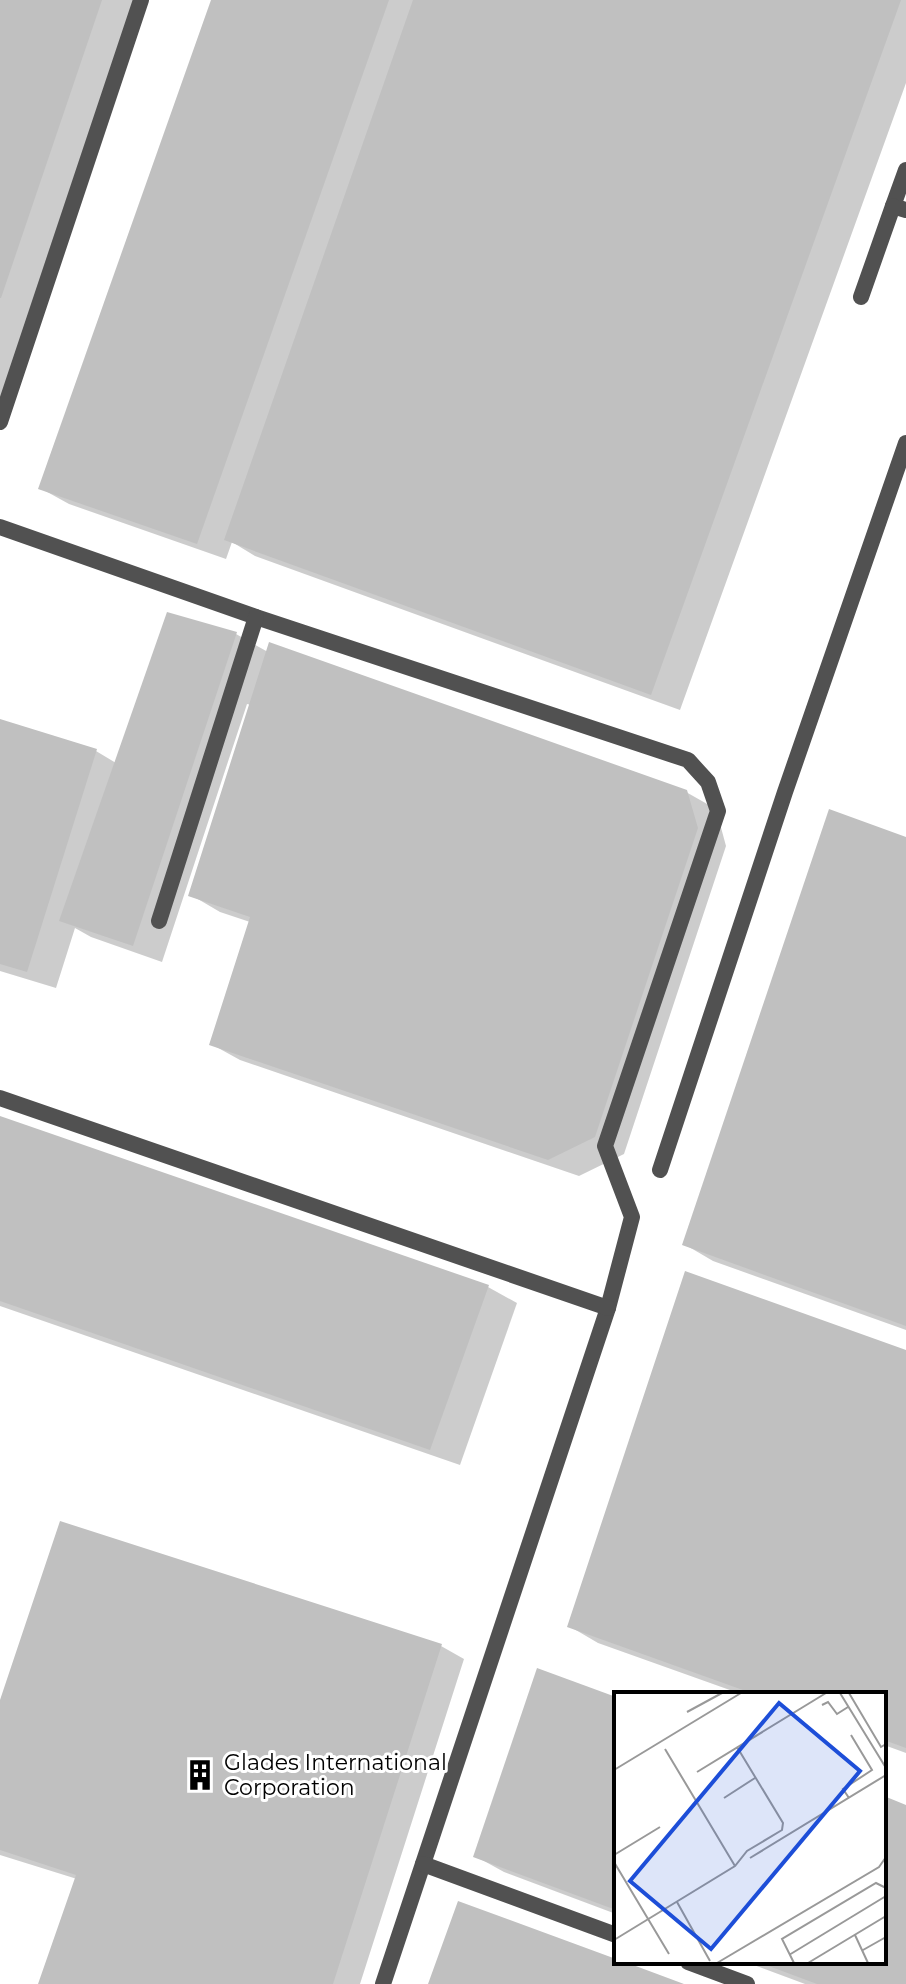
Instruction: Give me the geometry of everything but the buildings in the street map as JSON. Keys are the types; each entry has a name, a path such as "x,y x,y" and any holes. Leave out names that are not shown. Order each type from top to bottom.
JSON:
{"street":[{"path":"0,422 141,0"},
{"path":"861,297 900,208 906,170"},
{"path":"660,1170 785,792 906,443"},
{"path":"0,527 256,617 688,760 708,782 718,811 605,1146 632,1217 608,1308 383,1984"},
{"path":"159,921 256,617"},
{"path":"0,1098 608,1308"},
{"path":"423,1864 614,1934"},
{"path":"693,1964 747,1984"}],"place":[{"name":"Glades International Corporation","path":"200,1775"}]}
